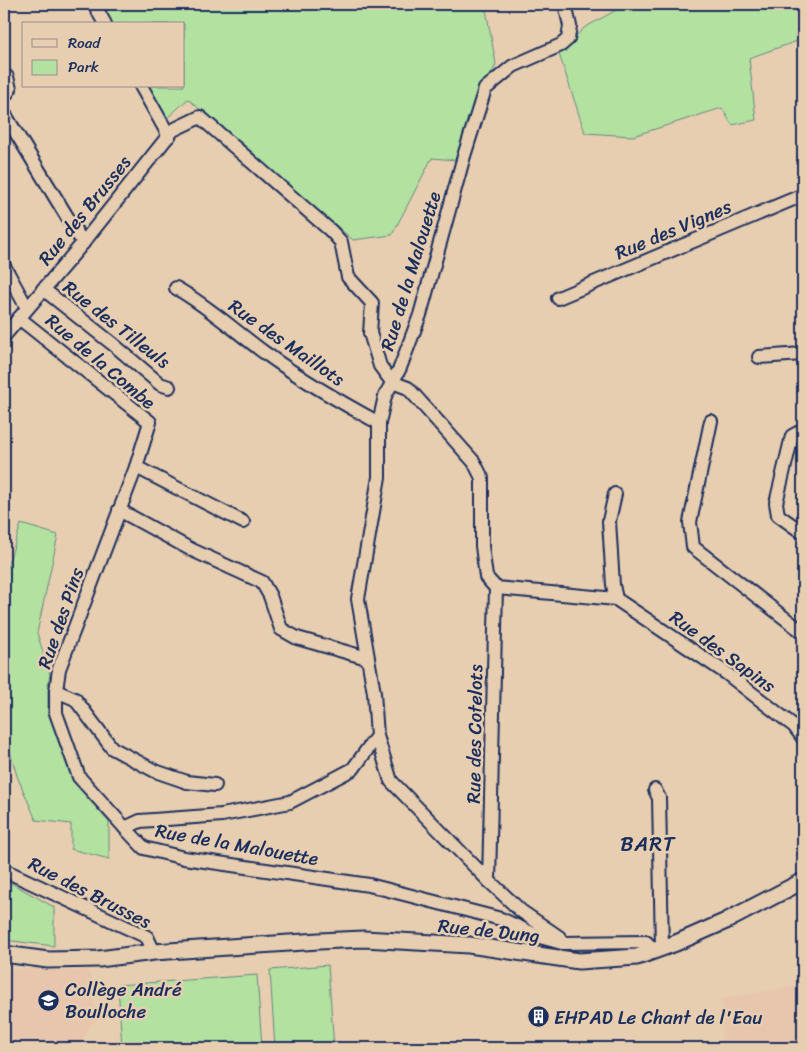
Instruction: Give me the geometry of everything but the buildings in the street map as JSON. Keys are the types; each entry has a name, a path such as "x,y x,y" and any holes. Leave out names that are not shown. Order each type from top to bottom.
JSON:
{"main road":[{"name":"Rue de Dung","path":"4,954 48,960 99,958 154,952 364,939 469,945 579,961 637,957 676,944 726,921 803,881"}],"street":[{"path":"94,4 104,22"},
{"name":"Rue de la Malouette","path":"565,4 570,26 568,39 561,45 514,66 485,89 464,156 420,315 400,368 385,396 379,423 379,477 358,599 374,693 377,736 353,769 290,802 222,815 140,821 125,828 144,848 184,858 369,885 501,919 540,937 562,943 646,942 658,949"},
{"path":"4,75 7,77 10,89 4,97"},
{"path":"142,88 169,136"},
{"path":"4,113 83,243"},
{"name":"Rue des Brusses","path":"4,336 83,243 173,130 200,116 331,231 341,242 348,278 372,303 370,333 380,366 392,382"},
{"name":"Rue des Vignes","path":"558,298 803,195"},
{"path":"4,266 23,313"},
{"name":"Rue des Maillots","path":"176,288 194,298 266,353 338,401 379,423"},
{"name":"Rue des Tilleuls","path":"43,289 160,384 169,387"},
{"name":"Rue de la Combe","path":"23,313 150,422 136,466"},
{"path":"759,357 803,354"},
{"path":"392,382 408,388 474,462 482,478 482,546 486,577 496,588"},
{"path":"711,421 690,522 693,547 800,630 803,630"},
{"path":"803,430 792,436 776,503 778,515 803,533"},
{"path":"136,466 243,522"},
{"name":"Rue des Pins","path":"125,828 79,777 56,713 56,691 59,670 136,466"},
{"path":"615,494 609,521 613,585 616,599"},
{"path":"119,510 192,550 262,582 270,596 282,629 297,638 368,658"},
{"name":"Rue des Sapins","path":"496,588 616,599 726,674 794,726 803,738"},
{"name":"Rue des Cotelots","path":"489,881 496,588"},
{"path":"56,691 75,699 112,748 155,771 186,782 215,786"},
{"path":"377,736 391,781 489,881 521,911 559,937 562,943"},
{"path":"655,790 659,798 658,949"},
{"name":"Rue des Brusses","path":"4,870 147,937 154,952"}],"shaded area":[{"name":"Collège André Boulloche","path":"4,970 88,970 93,981 95,1019 77,1048 4,1048"},
{"path":"803,985 803,1048 723,1048 722,999"}],"green space":[{"path":"102,4 485,4 496,64 455,160 432,158 392,235 353,240 188,99 164,121 147,88 185,88 185,22 112,22"},
{"path":"627,4 803,4 803,39 749,58 756,120 732,125 722,108 633,136 585,133 559,54 584,28"},
{"path":"21,524 58,535 37,633 50,674 48,708 66,761 85,795 109,822 109,859 71,849 71,824 36,820 17,776 4,731 4,577"},
{"path":"4,879 54,907 54,946 4,940"},
{"path":"328,965 334,1048 275,1048 270,970"},
{"path":"257,975 262,1048 122,1048 118,985"}],"place":[{"name":"Collège André Boulloche","path":"49,1000"},
{"name":"EHPAD Le Chant de l'Eau","path":"538,1017"}],"district":[{"name":"BART","path":"648,844"}]}
